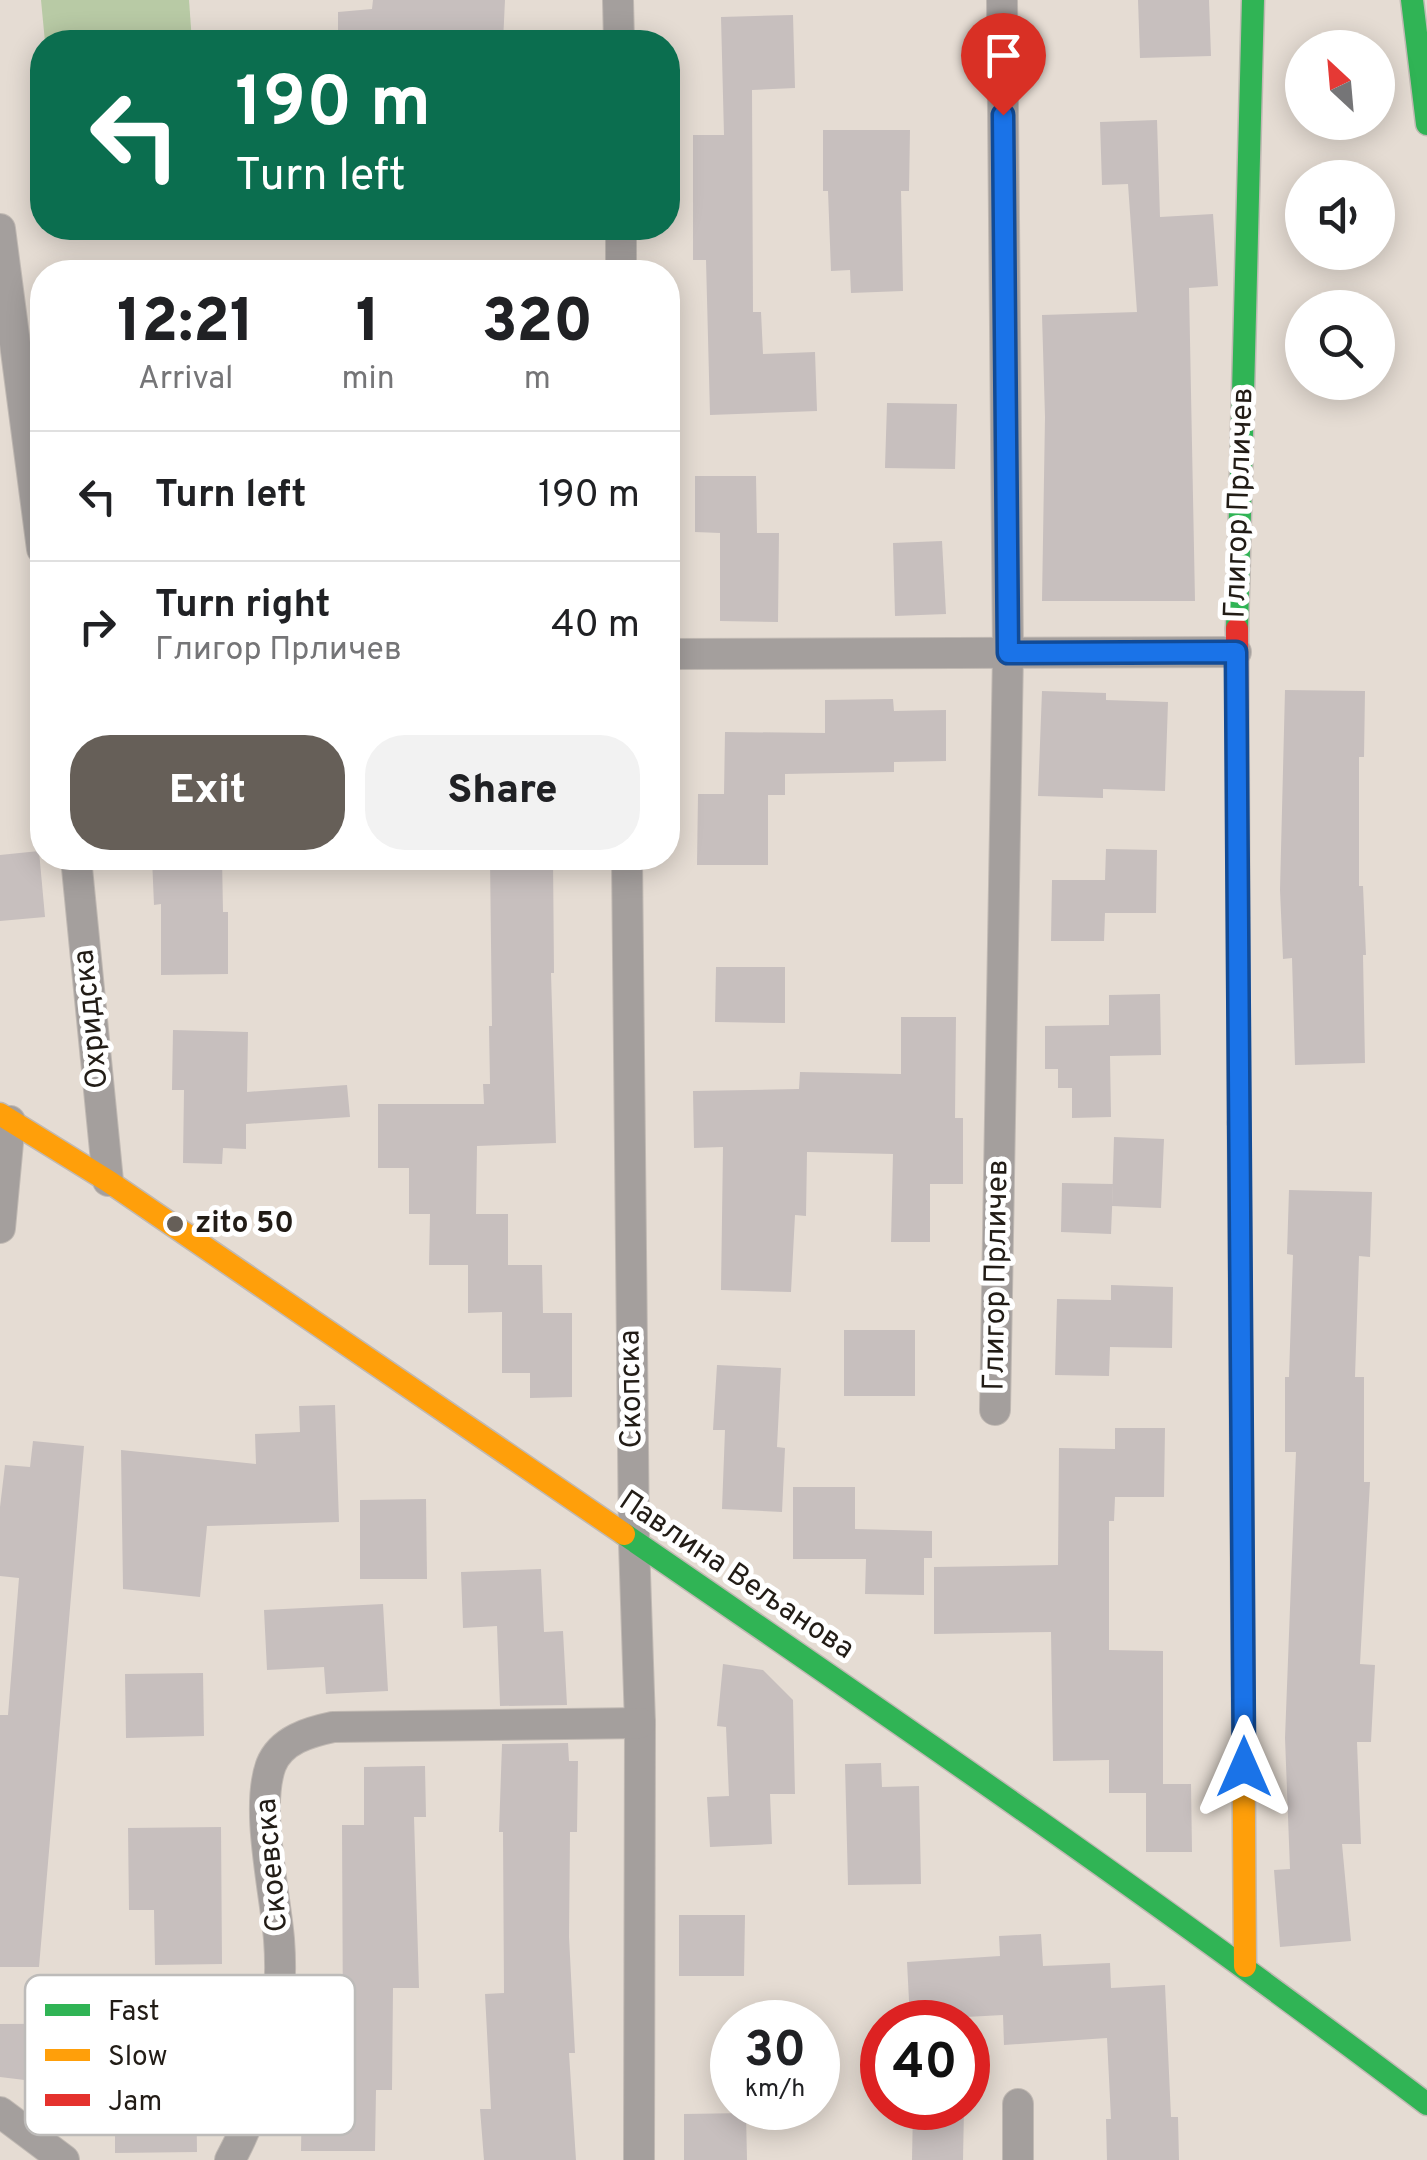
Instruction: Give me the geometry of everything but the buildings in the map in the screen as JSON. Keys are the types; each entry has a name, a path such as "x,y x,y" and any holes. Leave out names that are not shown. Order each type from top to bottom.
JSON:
{"street":[{"path":"618,0 619,30"},
{"name":"Глигор Прличев","path":"995,1410 1008,653 1002,0"},
{"name":"Глигор Прличев","path":"1245,1966 1236,652 1253,0"},
{"path":"1412,0 1427,124"},
{"path":"0,229 30,458"},
{"path":"680,654 1236,652"},
{"name":"Охридска","path":"77,870 108,1180"},
{"name":"Скопска","path":"627,870 634,1543 640,1723 638,2160"},
{"path":"0,1228 5,1117"},
{"name":"Павлина Вељанова","path":"5,1117 108,1180 1017,1804 1245,1966 1427,2104"},
{"name":"Скоевска","path":"279,1975 265,1786 273,1760 287,1744 307,1732 333,1727 640,1723"},
{"path":"1018,2104 1018,2160"},
{"path":"0,2112 25,2131"},
{"path":"31,2135 64,2160"},
{"name":"Скоевска","path":"230,2160 243,2135"}],"green space":[{"path":"41,0 189,0 191,30 44,30"}],"traffic: fast":[{"path":"1237,629 1253,0"},
{"path":"1412,0 1427,124"},
{"path":"624,1534 1129,1885 1427,2104"}],"traffic: slow":[{"path":"0,1114 108,1181 624,1534"},
{"path":"1239,1123 1245,1966"}],"traffic: jam":[{"path":"1237,629 1239,1123"}],"place":[{"name":"zito 50","path":"175,1224"}],"route":[{"path":"1003,115 1008,653 1236,652 1244,1767"}]}
